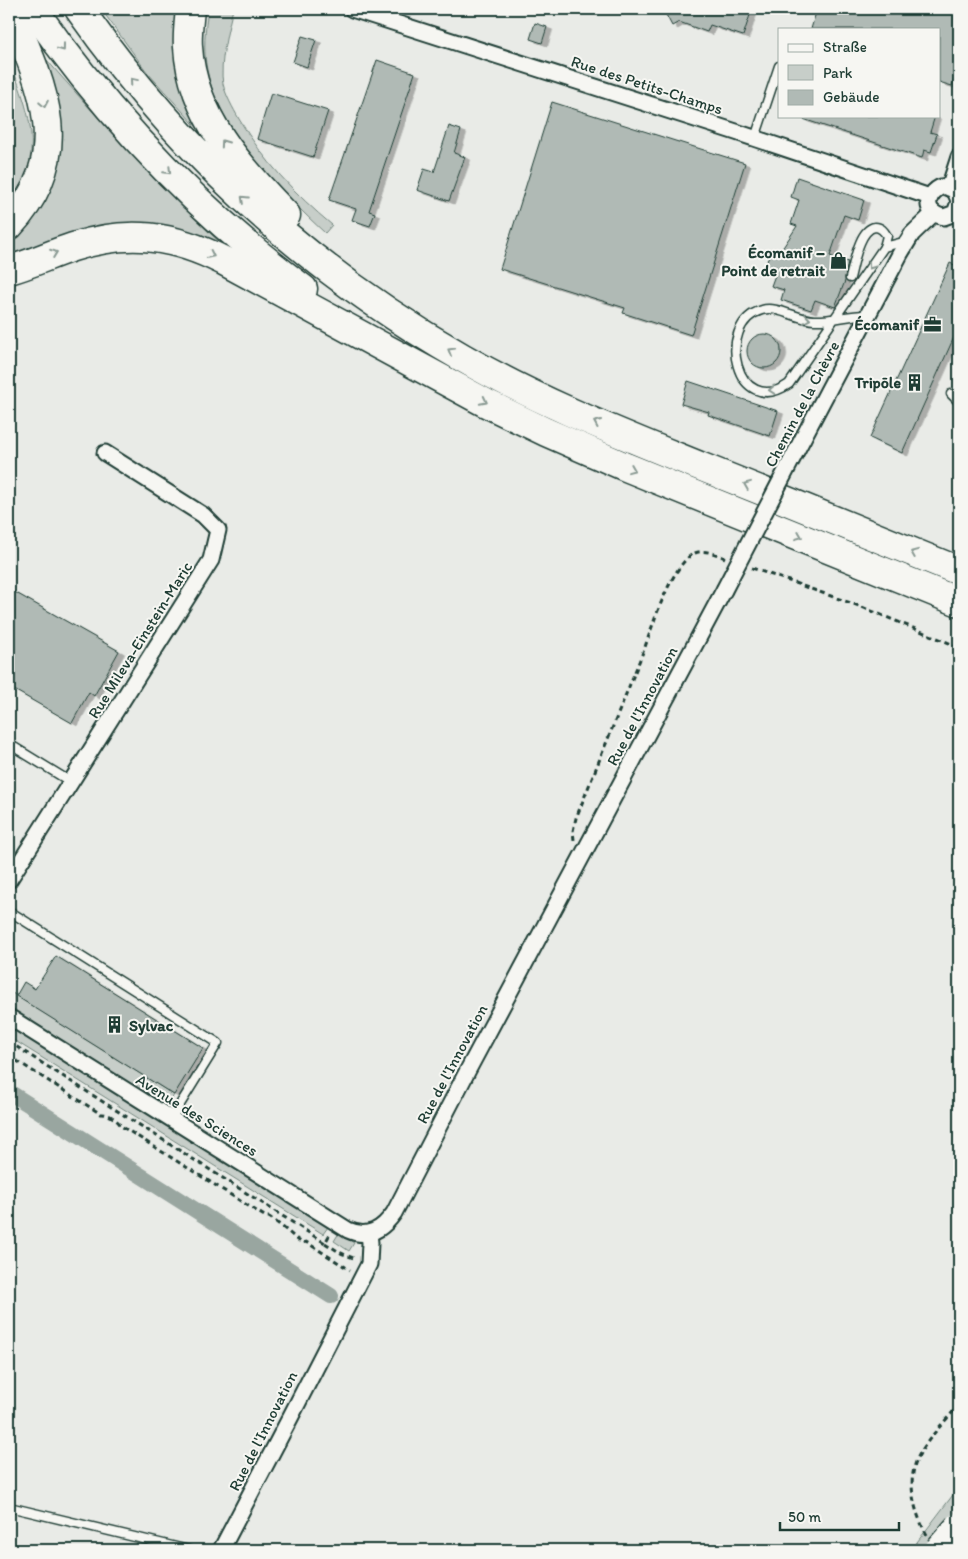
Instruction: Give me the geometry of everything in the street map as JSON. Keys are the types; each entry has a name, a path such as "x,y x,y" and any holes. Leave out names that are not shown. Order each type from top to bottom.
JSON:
{"highway":[{"path":"9,9 32,61 40,85 46,111 47,130 46,153 41,176 26,206 9,226"},
{"path":"33,9 71,61 134,136 188,192 269,263 324,304 395,352 486,403 586,450 959,602"},
{"path":"79,9 160,114 232,187 308,254 369,300 422,334 488,372 586,418 664,452 959,571"},
{"path":"190,9 188,48 192,76 205,112 223,142 252,179 295,224 422,334"},
{"path":"9,270 72,247 101,239 143,236 175,241 215,257 441,378"},
{"path":"935,1545 959,1526"}],"street":[{"name":"Rue des Petits-Champs","path":"352,9 755,138 930,197"},
{"path":"949,188 959,158"},
{"path":"937,188 949,188 954,191 959,205 955,213 944,217 938,216 930,208 930,197 937,188"},
{"name":"Chemin de la Chèvre","path":"724,590 912,234 934,213"},
{"name":"Rue Mileva-Einstein-Maric","path":"9,880 211,560 218,530 203,515 105,453"},
{"name":"Rue de l'Innovation","path":"221,1550 366,1270 370,1243 369,1233 387,1222 394,1213 468,1070 724,590"},
{"name":"Avenue des Sciences","path":"9,1017 348,1230 362,1234 369,1233"}],"lane":[{"path":"755,138 778,69"},
{"path":"850,278 862,237 870,229 882,228 887,236 884,247 835,318 789,384 780,390 771,392 753,388 745,381 737,369 736,343 743,324 760,310 768,308 801,318 815,320 835,318 857,314 868,315"},
{"path":"884,247 909,240"},
{"path":"951,394 959,402"},
{"path":"9,744 71,782"},
{"path":"9,911 218,1043 171,1119"},
{"path":"9,1507 189,1550"}],"path":[{"path":"582,857 574,839 573,831 576,818 645,648 656,616 673,579 684,562 696,553 704,551 731,560"},
{"path":"749,566 862,607 959,647"},
{"path":"9,1042 347,1255 366,1270"},
{"path":"9,1056 101,1114 106,1114 119,1122 121,1126 258,1212 275,1220 302,1243 306,1242 366,1270"},
{"path":"326,1243 333,1229"},
{"path":"935,1545 920,1522 917,1512 912,1485 913,1470 918,1457 927,1443 959,1406"}],"green space":[{"path":"101,9 180,9 207,130 202,133 147,72"},
{"path":"208,9 233,9 222,67 224,88 232,106 248,134 269,162 305,201 332,225 325,233 290,199 254,159 224,115 213,92 207,70 205,40"},
{"path":"39,51 131,154 229,251 195,240 9,265 9,235 37,202"},
{"path":"9,58 28,114 31,149 28,167 21,185 9,204 9,147 13,147 9,110"},
{"path":"9,991 174,1095 167,1106 9,1007"},
{"path":"9,1027 328,1227 323,1234 9,1037"},
{"path":"339,1233 354,1243 349,1251 334,1241"},
{"path":"959,1487 959,1550 911,1550"}],"building":[{"path":"663,9 752,9 743,36 710,25 707,32 679,22 672,26"},
{"path":"817,9 959,9 959,63 952,86 940,82 940,28 811,28"},
{"path":"535,23 547,27 542,43 530,39"},
{"path":"302,36 316,40 307,67 293,62"},
{"path":"377,60 415,73 369,211 375,213 370,226 352,220 356,209 329,200"},
{"path":"271,93 328,111 313,157 257,139"},
{"path":"552,102 745,163 691,335 623,313 625,308 500,269"},
{"path":"934,118 930,132 937,134 931,152 924,150 922,158 803,119"},
{"path":"449,126 461,130 454,153 465,157 449,201 417,190 424,169 434,172"},
{"path":"797,177 864,200 858,220 844,215 830,256 848,262 845,281 835,307 815,300 811,310 781,300 784,290 771,286 775,275 764,271 771,249 780,252 797,226 791,224 799,200 791,197"},
{"name":"Tripōle","path":"950,263 959,267 959,326 902,453 870,438"},
{"path":"764,334 771,335 776,339 780,344 780,358 776,363 771,367 764,368 757,367 752,363 748,358 747,351 748,344 752,339 757,335"},
{"path":"688,381 778,411 770,436 708,415 709,412 681,404"},
{"path":"9,589 119,651 94,696 89,692 72,723 9,687"},
{"name":"Sylvac","path":"56,956 203,1048 174,1095 16,996 24,982 35,989"}],"waterway":[{"path":"9,1092 331,1296"}],"place":[{"name":"Écomanif – Point de retrait","path":"839,261"},
{"name":"Écomanif","path":"933,324"},
{"name":"Tripōle","path":"915,382"},
{"name":"Sylvac","path":"115,1025"}]}
